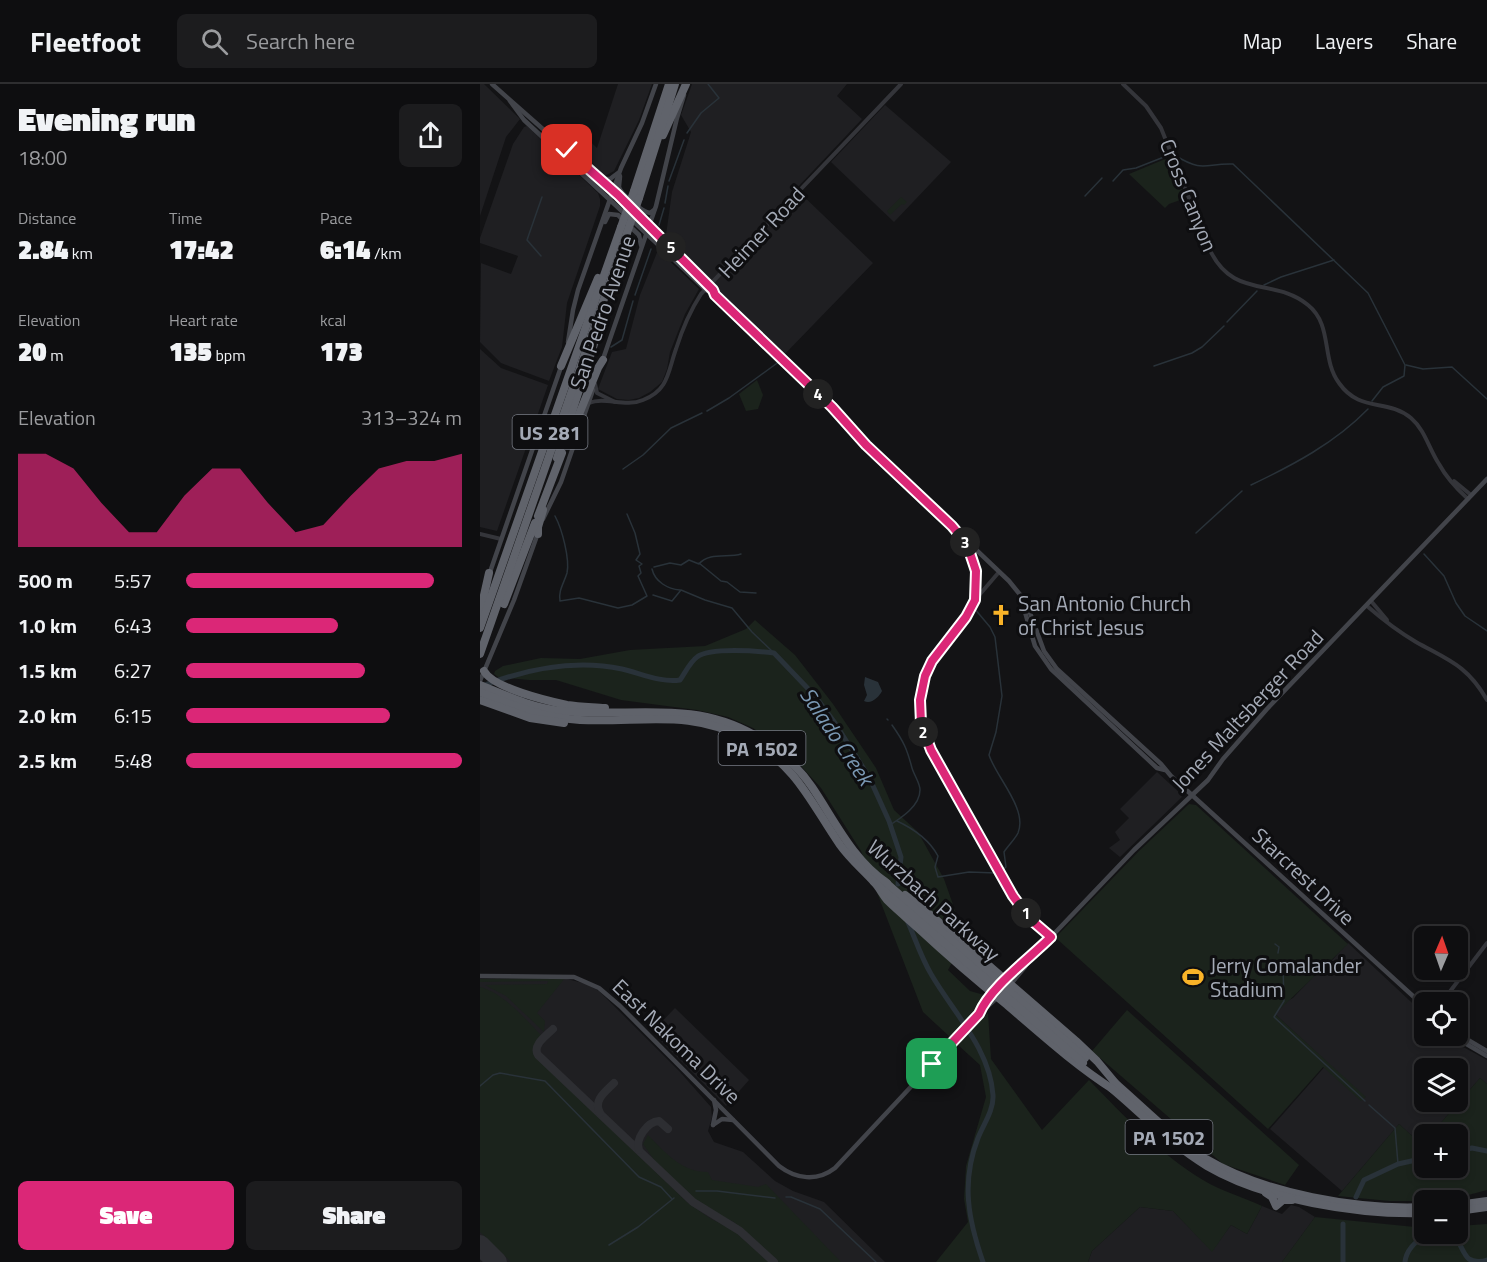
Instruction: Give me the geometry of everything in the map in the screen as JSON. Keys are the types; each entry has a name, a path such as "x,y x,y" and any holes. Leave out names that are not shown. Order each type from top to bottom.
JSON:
{"highway":[{"name":"US 281","path":"480,654 597,322 669,84"},
{"name":"US 281","path":"636,194 652,158 675,84"},
{"path":"652,158 687,84"},
{"name":"US 281","path":"480,628 618,236 624,230"},
{"path":"561,366 618,236"},
{"path":"538,534 560,450 589,364 598,330 597,322"},
{"path":"490,629 501,611 562,453 597,368 603,360"},
{"path":"480,613 489,573"},
{"path":"484,670 491,679 545,700 609,713"},
{"name":"Wurzbach Parkway","path":"480,683 514,699 542,708 691,720 730,731 750,741 785,766 803,785 840,845 865,874 1084,1061 1188,1146 1231,1172 1299,1194 1337,1202 1414,1206"},
{"name":"Wurzbach Parkway","path":"480,692 530,712 562,718 583,720 609,713 670,711 711,718 741,728 764,742 780,753 811,785 852,851 864,864 1084,1061"},
{"path":"480,700 512,713 545,722 563,723 583,720"},
{"path":"884,881 933,916 1076,1041 1097,1062 1115,1087"},
{"path":"874,882 887,900 983,987 1061,1052 1115,1087"},
{"path":"1007,1005 1006,999 1011,993 1019,992"},
{"name":"Wurzbach Parkway","path":"1115,1087 1191,1155 1229,1177 1307,1202 1376,1211 1414,1213"},
{"path":"1229,1177 1270,1195 1276,1206 1286,1199 1307,1202"},
{"path":"1468,1204 1487,1201"},
{"path":"1468,1210 1487,1207"}],"main road":[{"path":"492,84 613,190 650,225 708,288"},
{"name":"San Pedro Avenue","path":"480,600 561,366 575,301 600,227 621,168 656,84"},
{"name":"San Pedro Avenue","path":"480,683 513,604 538,534 561,482 647,234 687,84"},
{"path":"510,101 524,120 658,245 708,288"},
{"path":"598,178 611,179 621,168"},
{"path":"621,168 619,185 621,191 643,212 650,213 655,208"},
{"path":"600,227 609,214 617,214 639,234 641,250"},
{"path":"641,250 648,244 658,245"},
{"name":"Starcrest Drive","path":"708,288 832,407 866,445 952,526 1020,595 1050,669 1157,768 1167,771 1414,1000"},
{"name":"Jones Maltsberger Road","path":"794,1175 807,1178 816,1177 835,1168 989,1004 1008,982 1014,971 1051,937 1134,850 1208,780 1223,759 1267,709 1487,479"},
{"name":"Jones Maltsberger Road","path":"1008,982 1018,976 1028,960"},
{"path":"996,972 1005,974 1014,971"},
{"name":"East Nakoma Drive","path":"480,976 567,976 593,984 620,1006 779,1166 794,1175"},
{"path":"1018,976 1019,992"},
{"path":"983,987 989,1004 1007,1005"},
{"path":"1468,1040 1487,1051"},
{"path":"1468,1045 1487,1056"},
{"path":"714,1100 716,1110 713,1125 722,1119 735,1121"}],"street":[{"name":"Heimer Road","path":"588,404 596,400 626,404 640,402 654,394 664,384 671,371 676,348 694,304 901,84"},
{"name":"Cross Canyon","path":"1123,84 1146,106 1161,128 1209,248 1218,263 1230,276 1242,282 1293,296 1307,304 1323,326 1331,369 1343,389 1361,402 1397,410 1410,417 1421,430 1440,467 1470,497"},
{"path":"595,384 595,390 598,393 615,402"},
{"path":"952,526 967,544 974,562 977,580 975,600"},
{"path":"480,534 501,539"},
{"path":"999,572 975,600 966,617 932,661 925,676 920,700 921,723 931,750 1013,896 1030,919 1051,937"},
{"path":"1369,603 1410,639 1461,667 1487,700"},
{"path":"1450,992 1487,944"}],"shaded area":[{"path":"480,84 484,84 520,119 506,137 480,216"},
{"path":"618,84 652,84 639,120 614,171 603,177 568,147 578,130 597,148"},
{"path":"692,84 847,84 837,96 862,119 796,189 873,263 783,356 677,249 666,235 672,192 691,132 681,115"},
{"path":"885,105 951,162 894,222 831,162"},
{"path":"527,126 598,193 600,199 600,206 567,303 562,347 549,381 501,363 480,342 481,263 511,274 518,256 480,243 480,238 513,144"},
{"path":"1170,157 1186,198 1169,204 1165,208 1129,174"},
{"path":"901,197 907,202 890,215 887,211"},
{"path":"658,250 699,289 685,314 670,352 662,382 639,398 617,399 598,389 612,352 626,349 640,295"},
{"path":"480,349 501,368 548,385 497,531 480,527"},
{"path":"757,380 763,395 758,409 746,411 739,394"},
{"path":"755,620 795,655 833,704 876,768 894,810 918,832 944,879 956,913 969,931 948,970 970,991 984,995 981,1003 950,1037 923,1012 861,851 821,788 790,754 753,728 728,717 697,710 621,700 556,680 498,677 494,674 503,666 541,658 580,659 630,650 705,646 746,629"},
{"path":"865,677 878,682 882,691 877,698 869,702 864,701 867,695 864,685"},
{"path":"1157,772 1183,796 1120,857 1109,848 1120,840 1115,832 1129,818 1120,809"},
{"path":"1189,804 1196,805 1348,944 1275,1014 1366,1097 1361,1101 1323,1067 1268,1129 1057,939 1057,936 1139,851"},
{"path":"1348,943 1414,1005 1414,1046 1461,1046 1487,1060 1487,1084 1480,1078 1468,1092 1468,1058 1414,1058 1414,1112 1450,1112 1440,1124 1414,1124 1414,1138 1399,1124 1342,1191 1270,1129 1328,1063 1275,1014 1321,972"},
{"path":"563,978 587,984 599,991 680,1072 711,1107 712,1117 708,1131 714,1142 743,1152 775,1181 793,1191 824,1202 885,1262 480,1262 480,979"},
{"path":"565,978 537,1013 545,1021 544,1032 506,996 485,985 547,984 548,981 480,982 480,979"},
{"path":"480,987 506,1001 541,1035 533,1047 535,1056 688,1203 711,1219 732,1229 769,1262 511,1262 480,1232"},
{"path":"675,1008 749,1080 726,1106 652,1032"},
{"path":"1127,1010 1299,1165 1285,1185 1223,1164 1092,1051"},
{"path":"988,1013 991,1059 1042,1130 1089,1080 1143,1134 1187,1170 1217,1187 1262,1206 1247,1234 1231,1225 1212,1252 1173,1211 1140,1207 1092,1251 1088,1262 936,1262 968,1222 964,1199 966,1166 986,1097 980,1065 958,1045"},
{"path":"1480,1078 1487,1084 1487,1190 1468,1195 1468,1190 1414,1190 1414,1201 1338,1196 1399,1124 1414,1138 1414,1178 1468,1178 1468,1124 1440,1124 1450,1112 1468,1112 1468,1092"},
{"path":"648,1135 682,1165 708,1172 712,1180 758,1187 766,1184 841,1262 779,1262 734,1222 705,1208 657,1164 643,1144"},
{"path":"1291,1205 1315,1217 1282,1262 1088,1262 1092,1251 1140,1207 1173,1211 1212,1251 1231,1225 1247,1234 1262,1206 1282,1214"},
{"path":"1315,1217 1414,1227 1414,1244 1468,1244 1468,1225 1487,1224 1487,1262 1282,1262"}],"waterway":[{"path":"687,133 701,113 719,98 708,84"},
{"path":"669,181 684,140"},
{"path":"1113,181 1123,170 1136,168 1169,155"},
{"path":"1176,156 1199,166 1233,164 1368,293 1405,365 1404,376 1383,387 1372,401"},
{"path":"1085,196 1102,178"},
{"path":"665,203 668,186"},
{"path":"541,256 527,240 542,197"},
{"path":"659,225 664,208"},
{"path":"635,295 651,249"},
{"path":"1264,285 1281,277 1334,260"},
{"path":"1227,322 1257,291"},
{"path":"611,347 622,340 633,301"},
{"path":"1154,366 1192,353 1202,347 1224,326"},
{"path":"707,411 780,361"},
{"path":"1406,365 1423,369 1452,367 1487,399"},
{"path":"1251,485 1328,443 1368,409"},
{"path":"623,469 643,455 671,428 702,413"},
{"path":"1196,533 1242,491"},
{"path":"555,516 563,536 568,567 560,601 579,598 618,608 632,605 647,596 638,576 641,573 639,566 642,564 636,560 640,554 627,514"},
{"path":"654,567 670,563 681,565 689,560 699,564 708,558 741,554"},
{"path":"1424,554 1444,576 1456,603 1465,616 1487,631"},
{"path":"699,563 721,581 727,582 740,592 756,593"},
{"path":"652,569 656,578 663,584 680,590"},
{"path":"653,595 672,601 681,590 732,608 774,653"},
{"path":"974,608 990,627 995,637 1002,696 996,732 989,755 1019,814 1018,833 1004,852 1006,867 1001,871"},
{"name":"Salado Creek","path":"482,686 551,667 586,665 622,669 673,681 680,680 692,662 703,654 734,650 774,653 815,696 869,777 889,821 901,857 898,884"},
{"path":"890,825 913,806 920,790 905,746 892,725"},
{"path":"897,821 909,827 930,844 938,856 935,867 938,877 969,872 996,873"},
{"name":"Salado Creek","path":"907,920 927,968 978,1047 990,1078 992,1106 973,1154 968,1185 970,1215 983,1262"},
{"path":"1275,944 1279,947 1278,953"},
{"path":"1278,963 1283,966 1284,1001 1274,1017 1365,1101"},
{"path":"480,1086 493,1075 500,1073 545,1081 639,1177 661,1187 672,1199"},
{"path":"1369,1105 1395,1128 1398,1164"},
{"name":"Salado Creek","path":"1468,1149 1487,1151"},
{"name":"Salado Creek","path":"1356,1197 1364,1180 1398,1164 1414,1160"},
{"path":"696,1191 717,1191 775,1198"},
{"path":"786,1197 820,1209 876,1262"},
{"path":"609,1245 638,1227 674,1198"},
{"name":"Salado Creek","path":"1343,1224 1343,1262"},
{"name":"Salado Creek","path":"1405,1262 1407,1254 1417,1241 1432,1234 1441,1233 1456,1239 1469,1259 1487,1260"}],"taxiway":[{"path":"553,1029 538,1044 538,1055 693,1202 740,1231 774,1262"},
{"path":"600,1113 599,1100 614,1083"},
{"path":"639,1150 640,1136 650,1124 659,1121 668,1129"}],"runway":[{"path":"480,1245 497,1262"}],"place":[{"name":"San Antonio Church of Christ Jesus","path":"1001,615"},
{"name":"Jerry Comalander Stadium","path":"1193,977"}],"route":[{"path":"567,150 663,237 713,290 715,295 832,407 866,445 952,526 967,544 972,556 977,580 975,600 966,617 932,661 925,676 920,700 921,723 931,750 1013,896 1030,919 1051,937 1005,980 982,1007 979,1014 932,1064"}]}
